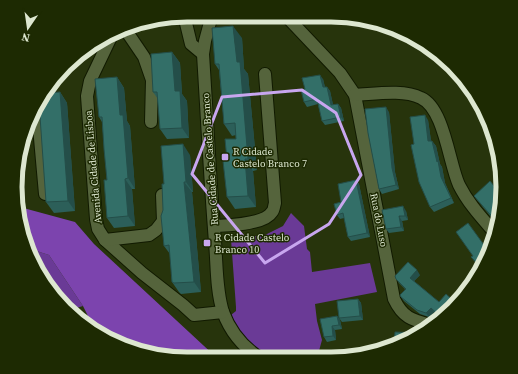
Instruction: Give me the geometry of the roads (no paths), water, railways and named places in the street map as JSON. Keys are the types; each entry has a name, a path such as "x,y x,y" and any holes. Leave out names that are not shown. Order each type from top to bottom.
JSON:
{"street":[{"path":"186,22 191,44 203,54"},
{"name":"Rua Cidade de Castelo Branco","path":"210,22 204,41 203,54 214,226 220,297 223,312"},
{"path":"292,22 340,73 355,94 408,93 423,98 434,109 441,123 447,150 459,184 470,204 491,228"},
{"path":"128,33 144,57 152,80 151,122"},
{"name":"Avenida Cidade de Lisboa","path":"109,42 90,81 87,96 98,229 105,240 142,273 194,315 223,312"},
{"path":"214,226 266,219 272,212 275,203 265,74"},
{"name":"Rua do Luso","path":"355,94 394,299 398,308 404,315 412,320 424,323"},
{"path":"38,116 45,194"},
{"path":"105,240 149,235 156,230 163,221 162,195"},
{"path":"223,312 237,338 251,352"}],"place":[{"name":"R Cidade Castelo Branco 7","path":"225,157"},
{"name":"R Cidade Castelo Branco 10","path":"207,243"}]}
